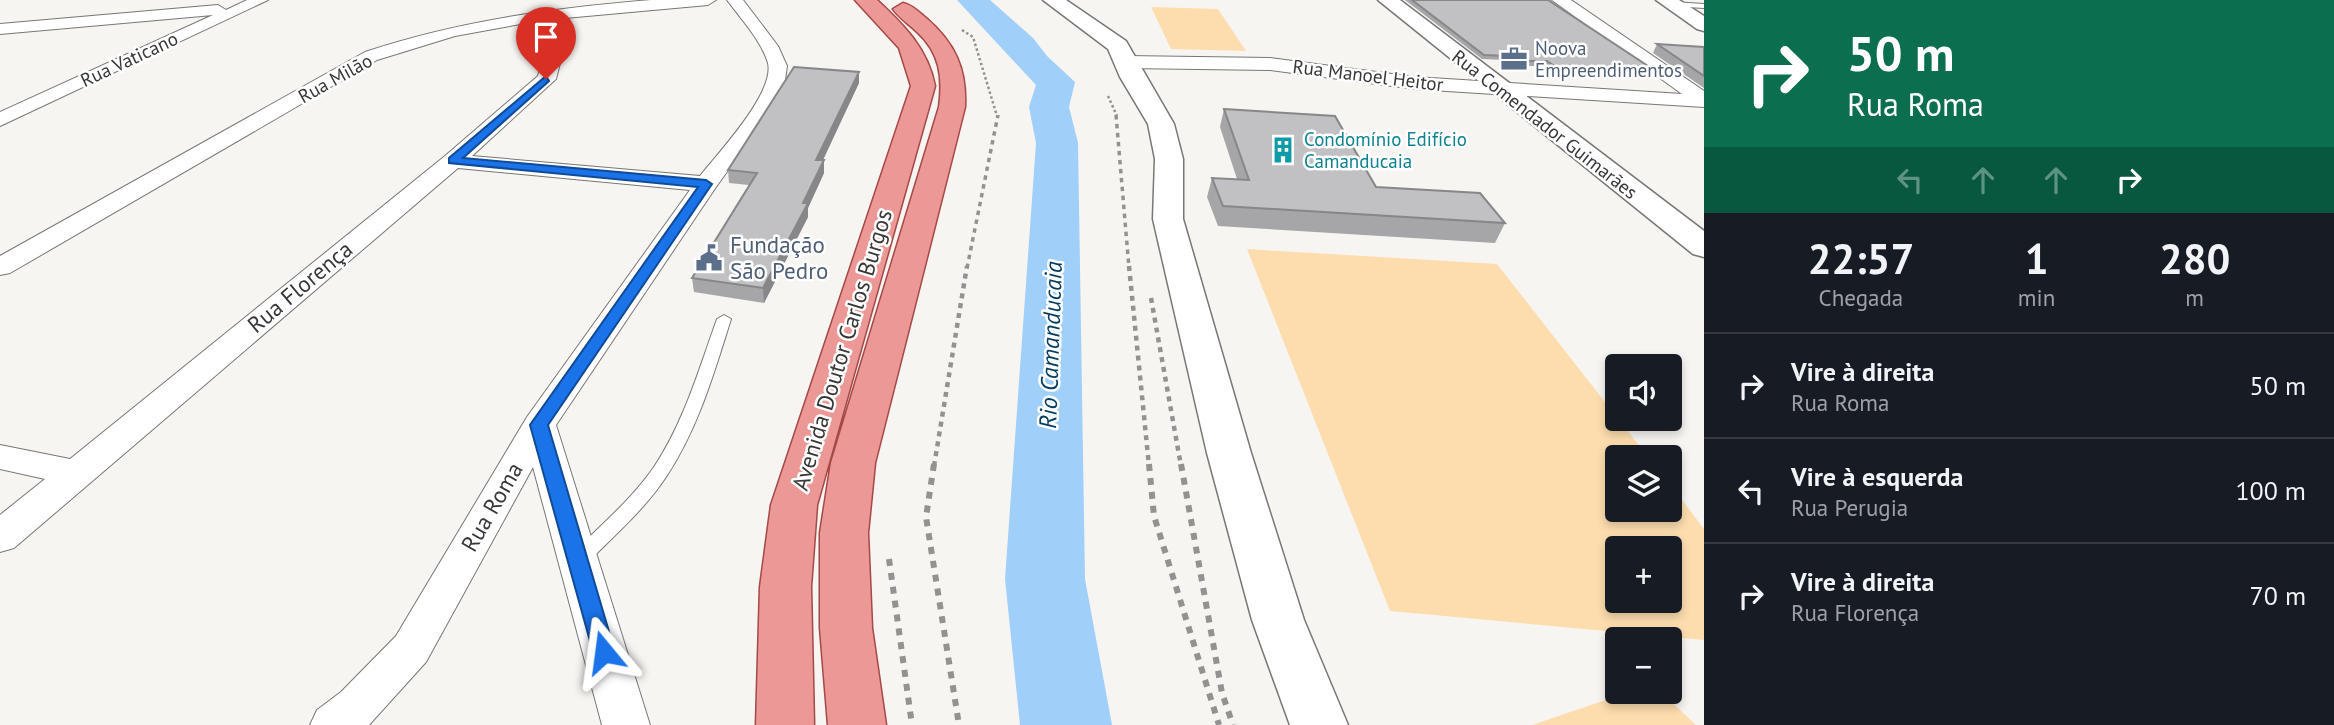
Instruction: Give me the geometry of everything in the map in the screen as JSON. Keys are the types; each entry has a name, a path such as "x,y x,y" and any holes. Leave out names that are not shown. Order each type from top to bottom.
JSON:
{"main road":[{"name":"Avenida Doutor Carlos Burgos","path":"785,725 782,626 785,563 794,505 923,86 922,67 909,44 865,0"},
{"name":"Avenida Doutor Carlos Burgos","path":"857,725 846,628 844,533 853,463 952,107 955,79 952,63 943,49 922,24 892,0"}],"street":[{"name":"Rua Vaticano","path":"0,120 237,8 260,0"},
{"name":"Rua Milão","path":"0,267 372,56 428,38 544,15 708,0"},
{"name":"Rua Roma","path":"334,725 357,707 411,649 539,425 706,184 772,94 778,66 769,46 735,0"},
{"path":"1053,0 1118,46 1115,74 1132,76 1161,124 1169,159 1168,219 1229,453 1278,620 1320,725"},
{"name":"Rua Comendador Guimarães","path":"1388,0 1704,247"},
{"path":"1560,0 1704,101"},
{"path":"1670,2 1704,25"},
{"path":"0,29 237,8"},
{"name":"Rua Florença","path":"0,537 453,161 546,79 554,65 554,52 544,15"},
{"name":"Rua Manoel Heitor","path":"1115,74 1270,64 1415,83 1704,101"},
{"name":"Rua Manoel Heitor","path":"1477,72 1610,94"},
{"path":"0,106 37,103"},
{"path":"453,161 706,184"},
{"path":"539,425 626,725"},
{"path":"0,457 75,473"}],"lane":[{"path":"1670,2 1704,6"},
{"path":"578,560 659,474 680,439 724,319"}],"path":[{"path":"951,22 973,37 998,113 957,315 926,517 959,725"},
{"path":"1115,74 1122,196 1154,516 1219,725"}],"shaded area":[{"path":"1151,7 1218,9 1246,51 1171,49"},
{"path":"1247,249 1497,264 1605,402 1605,431 1628,431 1639,445 1605,445 1605,522 1682,522 1682,500 1704,529 1704,640 1682,638 1682,627 1605,627 1605,631 1390,611"},
{"path":"1605,700 1605,704 1674,704 1696,725 1532,725"}],"building":[{"path":"1412,0 1548,0 1657,72 1560,70 1547,61 1513,61 1507,56 1484,55"},
{"path":"1657,44 1704,47 1704,76"},
{"path":"794,67 859,72 816,160 824,160 803,203 808,203 763,288 692,278 757,173 728,170"},
{"path":"1224,109 1335,116 1376,187 1480,193 1505,223 1223,206 1212,178 1249,180"}],"waterway":[{"name":"Rio Camanducaia","path":"972,0 1021,45 1034,64 1056,82 1049,107 1057,143 1045,579 1066,725"}],"place":[{"name":"Noova Empreendimentos","path":"1514,59"},
{"name":"Condomínio Edifício Camanducaia","path":"1283,150"},
{"name":"Fundação São Pedro","path":"709,258"}],"route":[{"path":"546,79 453,161 706,184 539,425 604,652"}]}
